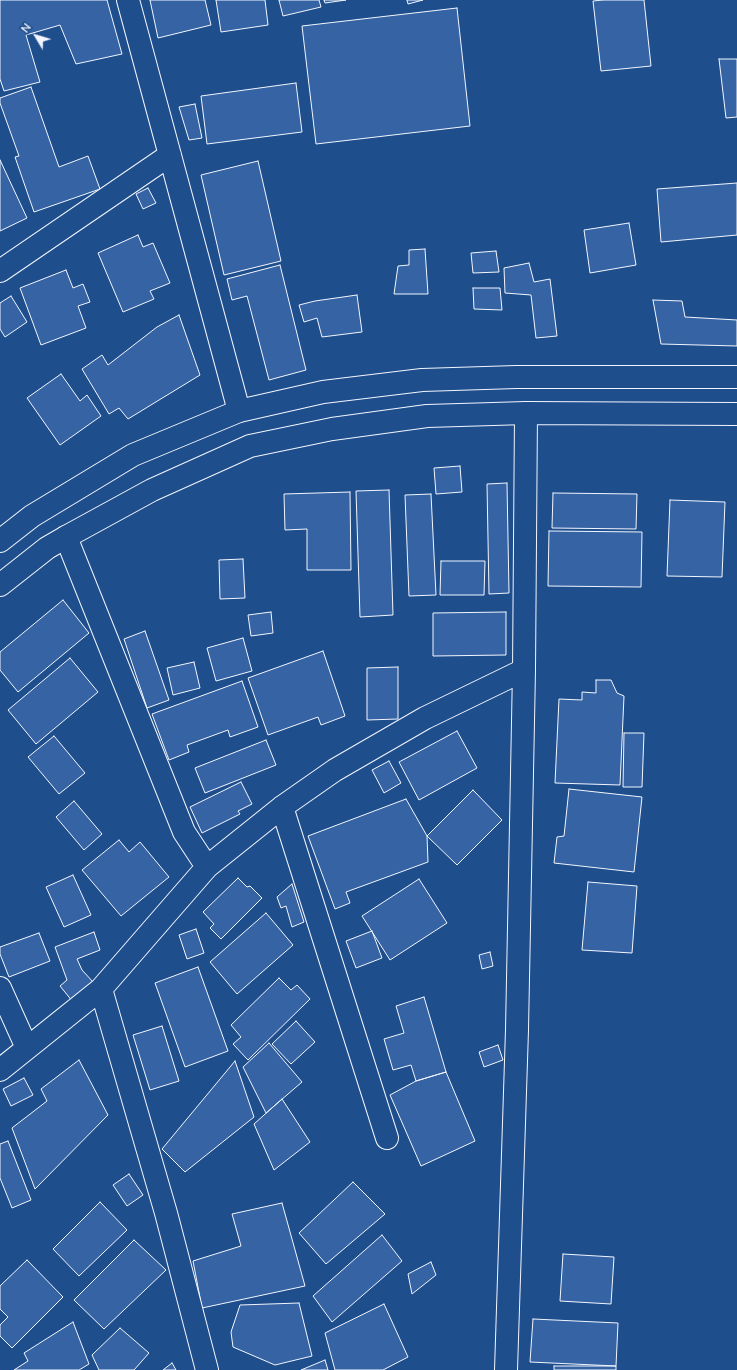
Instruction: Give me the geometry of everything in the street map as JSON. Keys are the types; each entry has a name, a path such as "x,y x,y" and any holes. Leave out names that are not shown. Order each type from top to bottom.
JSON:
{"street":[{"path":"128,0 239,411"},
{"path":"0,271 170,155"},
{"path":"0,541 32,516 133,455 239,411 323,392 422,380 516,377 737,376"},
{"path":"506,1370 517,1030 524,670 526,413"},
{"path":"0,585 47,548 66,537 152,490 250,446 332,429 428,416 526,413 737,414"},
{"path":"66,537 184,832 207,867"},
{"path":"0,1070 101,989 207,867 282,807 335,770 425,718 524,670"},
{"path":"282,807 387,1138"},
{"path":"0,988 27,1048"},
{"path":"101,989 166,1213 207,1370"}],"building":[{"path":"0,0 107,0 122,54 76,64 60,25 26,35 40,82 4,91 0,79"},
{"path":"150,0 205,0 211,25 158,38"},
{"path":"216,0 265,0 268,25 221,32"},
{"path":"279,0 319,0 321,7 283,16"},
{"path":"324,0 346,0 325,3"},
{"path":"407,0 423,0 408,4"},
{"path":"644,0 651,66 601,71 593,1"},
{"path":"457,8 470,126 316,144 302,26"},
{"path":"719,59 737,59 737,117 726,118"},
{"path":"296,83 302,132 207,144 201,96"},
{"path":"31,87 59,167 88,156 100,189 34,212 15,157 19,156 0,103 0,98"},
{"path":"195,104 202,138 189,140 179,107"},
{"path":"0,160 27,218 0,231"},
{"path":"258,161 281,261 224,275 201,175"},
{"path":"737,183 737,235 661,242 657,189"},
{"path":"148,188 156,203 143,209 136,194"},
{"path":"629,223 636,265 590,273 584,230"},
{"path":"138,235 143,247 153,243 170,283 150,291 154,299 123,312 98,253"},
{"path":"425,249 428,294 394,294 398,266 409,265 409,250"},
{"path":"496,251 499,272 473,273 471,253"},
{"path":"529,263 534,282 550,279 557,336 536,338 531,295 505,293 504,268"},
{"path":"280,265 306,370 269,380 247,296 232,300 227,279"},
{"path":"66,270 73,288 83,284 90,302 78,306 86,328 41,345 20,288"},
{"path":"473,288 500,288 502,310 474,309"},
{"path":"357,295 362,332 322,337 317,318 304,322 299,305 315,301"},
{"path":"11,296 27,322 5,337 0,329 0,303"},
{"path":"653,300 682,301 685,317 737,320 737,346 661,344"},
{"path":"179,315 200,375 128,419 119,408 109,414 82,369 102,355 108,365 157,327"},
{"path":"61,374 80,401 87,395 101,416 60,445 27,398"},
{"path":"460,466 462,492 436,494 434,468"},
{"path":"507,483 509,593 489,594 487,484"},
{"path":"389,490 393,615 360,617 356,491"},
{"path":"350,492 351,570 307,570 307,529 285,530 284,494"},
{"path":"553,493 637,494 636,529 552,528"},
{"path":"431,494 436,595 409,596 405,495"},
{"path":"670,500 725,502 722,577 667,576"},
{"path":"549,531 642,532 641,587 548,586"},
{"path":"243,559 245,598 220,599 219,560"},
{"path":"441,561 485,561 484,595 440,595"},
{"path":"63,600 89,633 18,692 0,670 0,652"},
{"path":"271,612 273,633 251,636 248,615"},
{"path":"506,612 506,655 433,656 433,613"},
{"path":"145,631 169,700 147,708 124,639"},
{"path":"243,638 252,671 216,681 207,648"},
{"path":"323,651 345,716 321,725 318,717 268,735 248,678"},
{"path":"70,658 98,692 36,744 8,710"},
{"path":"194,662 200,688 173,695 167,668"},
{"path":"398,667 398,719 367,720 367,668"},
{"path":"596,680 611,680 617,693 624,696 620,785 555,783 559,699 582,700 582,692 596,693"},
{"path":"242,681 258,727 230,737 228,730 187,745 189,752 169,760 152,714"},
{"path":"457,731 477,768 419,800 399,762"},
{"path":"624,733 644,733 642,787 623,787"},
{"path":"54,736 85,773 59,794 28,757"},
{"path":"266,740 276,765 205,793 195,768"},
{"path":"389,761 401,783 384,793 372,770"},
{"path":"241,782 252,804 238,811 240,814 202,833 190,807"},
{"path":"569,789 642,797 634,872 554,863 557,837 564,836"},
{"path":"473,790 502,820 457,865 427,836"},
{"path":"406,799 427,836 428,862 346,892 350,903 335,909 308,836"},
{"path":"74,801 102,834 84,850 56,817"},
{"path":"119,840 129,852 140,842 169,877 121,916 82,870"},
{"path":"73,875 91,915 64,927 46,887"},
{"path":"238,878 247,887 250,886 262,898 221,939 210,928 214,924 203,912"},
{"path":"419,879 447,923 390,960 362,916"},
{"path":"588,882 637,886 632,953 582,950"},
{"path":"292,884 304,922 292,927 286,906 281,908 277,897"},
{"path":"266,913 293,945 237,994 210,962"},
{"path":"196,929 204,953 187,959 179,935"},
{"path":"372,931 382,958 356,968 346,941"},
{"path":"94,932 100,950 77,959 82,970 94,983 73,1002 60,986 67,980 55,947"},
{"path":"39,933 50,961 9,977 0,954 0,947"},
{"path":"490,952 493,966 482,969 479,955"},
{"path":"198,967 228,1051 185,1067 155,983"},
{"path":"279,978 291,990 297,985 310,999 248,1060 233,1044 241,1037 231,1025"},
{"path":"424,997 446,1072 416,1081 411,1065 393,1070 384,1039 404,1033 396,1006"},
{"path":"296,1021 315,1042 291,1064 272,1044"},
{"path":"162,1026 179,1081 150,1090 133,1035"},
{"path":"269,1043 302,1082 266,1113 243,1067"},
{"path":"498,1045 503,1060 484,1067 479,1052"},
{"path":"79,1060 108,1115 35,1189 12,1128 47,1101 41,1089"},
{"path":"235,1061 254,1117 185,1172 162,1149"},
{"path":"446,1072 475,1141 421,1166 390,1095 416,1081"},
{"path":"24,1078 33,1095 11,1106 3,1089"},
{"path":"282,1099 310,1142 274,1170 254,1124"},
{"path":"8,1141 31,1200 12,1208 0,1178 0,1144"},
{"path":"129,1174 143,1195 127,1206 113,1185"},
{"path":"353,1182 385,1214 326,1264 299,1233"},
{"path":"100,1202 127,1230 79,1276 53,1249"},
{"path":"282,1203 305,1286 202,1308 193,1261 241,1246 232,1214"},
{"path":"382,1235 402,1261 332,1322 313,1296"},
{"path":"134,1240 166,1270 104,1329 74,1300"},
{"path":"563,1254 614,1257 611,1304 560,1301"},
{"path":"27,1260 63,1297 12,1348 0,1336 0,1325 8,1317 0,1309 0,1286"},
{"path":"431,1262 436,1275 412,1294 408,1274"},
{"path":"299,1303 312,1356 275,1365 233,1347 231,1332 240,1305"},
{"path":"384,1304 408,1357 383,1370 335,1370 325,1333"},
{"path":"533,1319 618,1323 616,1366 530,1362"},
{"path":"73,1322 89,1364 79,1370 14,1370 28,1361 24,1353"},
{"path":"120,1328 149,1353 134,1370 99,1370 92,1355"},
{"path":"325,1360 328,1370 301,1370"},
{"path":"172,1363 176,1370 163,1370"},
{"path":"554,1366 616,1366 616,1370 554,1370"}]}
